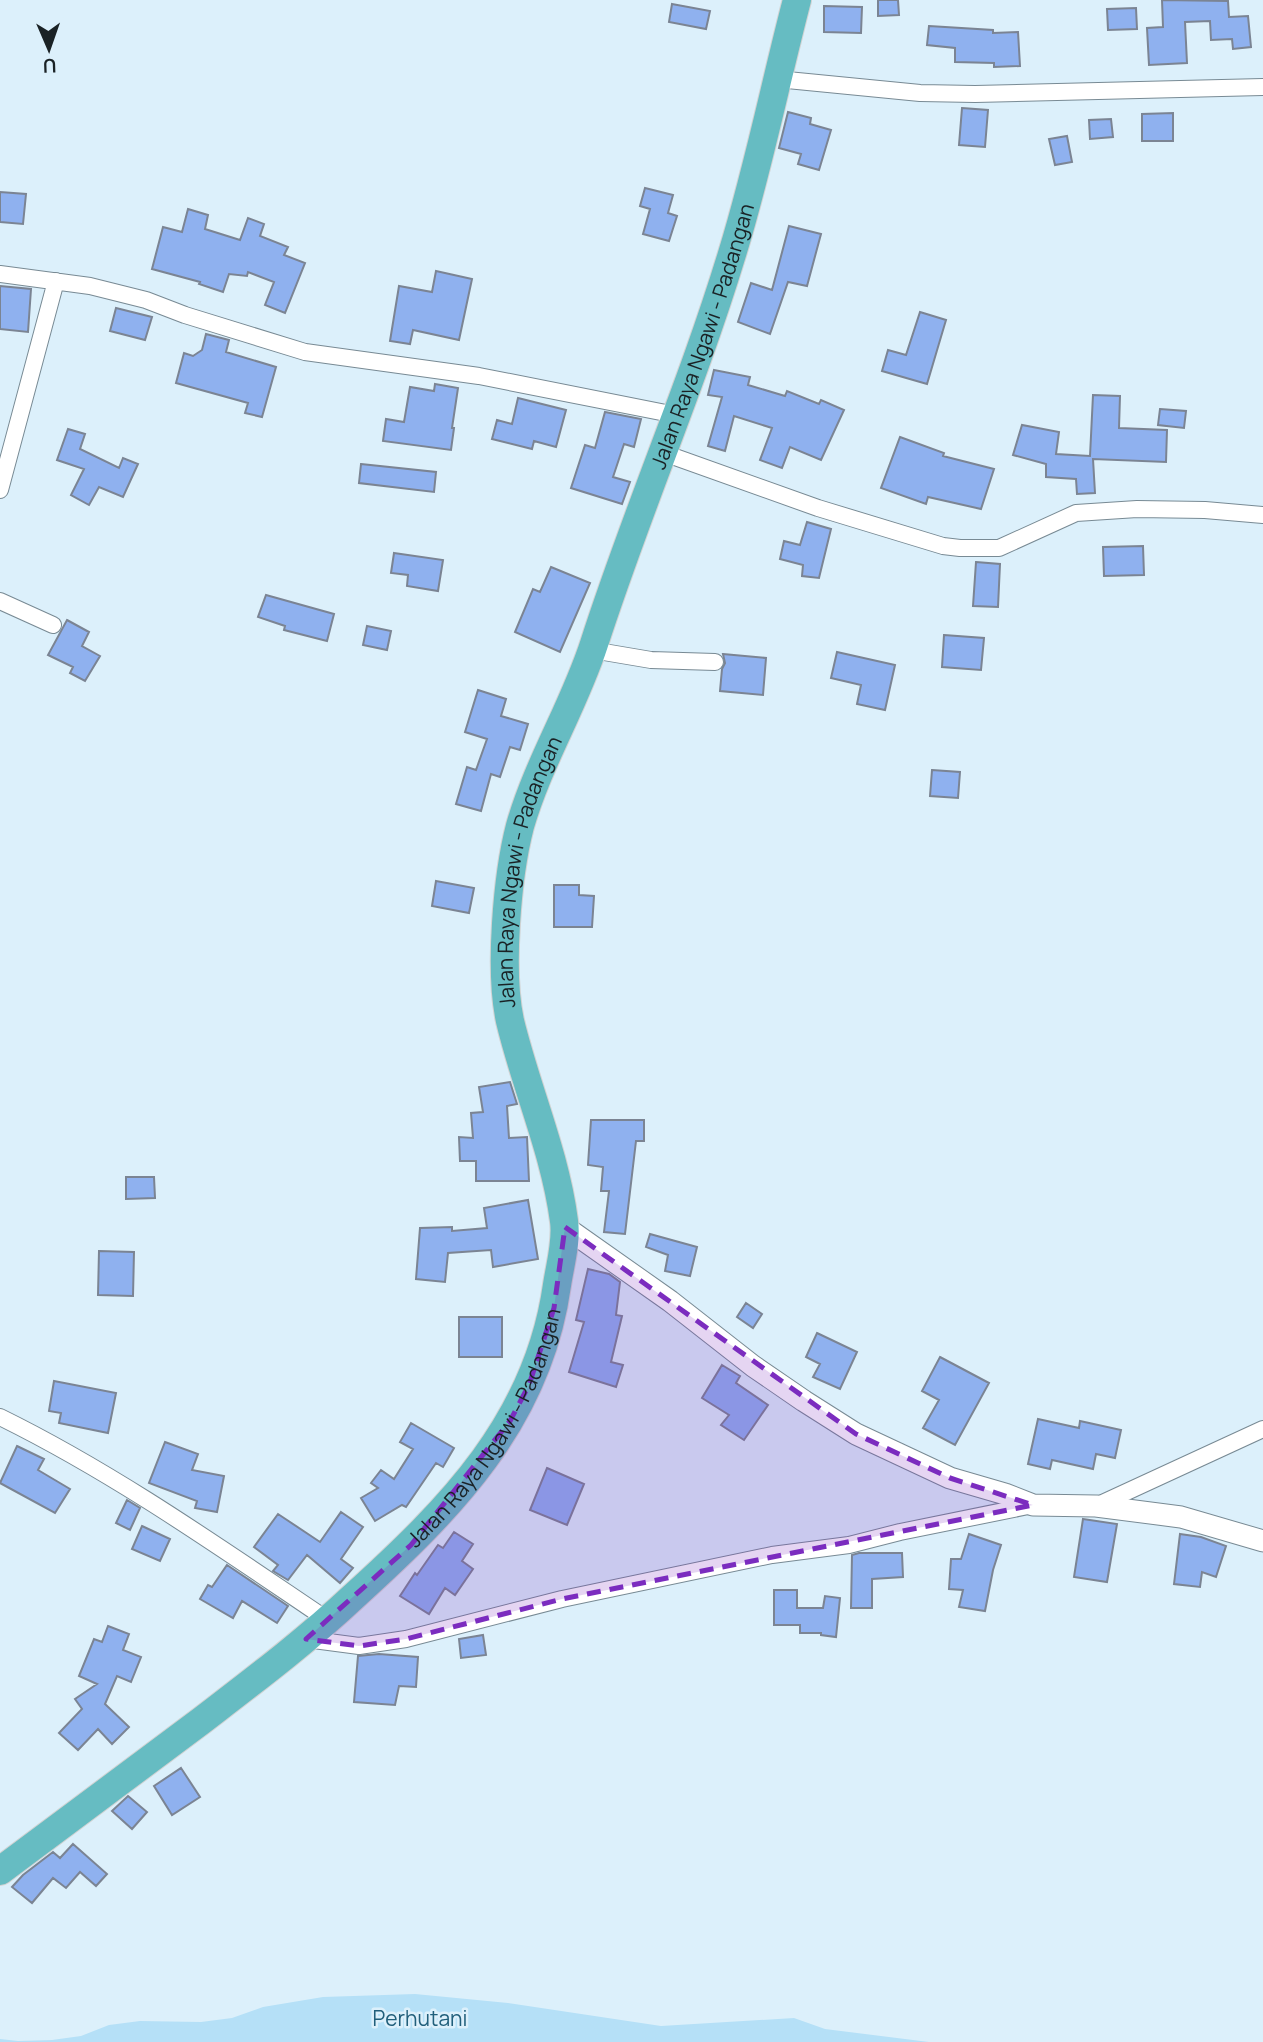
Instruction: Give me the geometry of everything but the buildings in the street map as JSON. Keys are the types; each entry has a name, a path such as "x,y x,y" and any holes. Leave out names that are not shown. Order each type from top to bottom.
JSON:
{"highway":[{"name":"Jalan Raya Ngawi - Padangan","path":"0,1871 329,1621 403,1553 483,1462 530,1385 554,1308 565,1227 556,1178 508,1014 505,954 510,879 520,826 592,650 624,552 732,256 797,0"}],"street":[{"path":"777,79 920,93 975,94 1263,87"},
{"path":"0,274 90,286 146,300 305,352 479,376 676,415"},
{"path":"0,490 56,282"},
{"path":"661,452 818,508 960,548 999,548 1076,513 1137,509 1205,510 1263,515"},
{"path":"0,601 53,625"},
{"path":"592,650 651,660 715,662"},
{"path":"565,1227 670,1301 776,1382 856,1434 950,1478 1033,1505"},
{"path":"0,1417 177,1519 329,1621"},
{"path":"1096,1506 1263,1429"},
{"path":"306,1639 359,1646 406,1639 562,1599 772,1555 849,1545 1033,1505 1096,1506 1181,1517 1263,1541"}],"highlighted area":[{"path":"565,1227 856,1434 950,1478 1033,1505 562,1599 406,1639 359,1646 306,1639 411,1545 510,1421 529,1385 554,1308"}],"green space":[{"name":"Perhutani","path":"415,1994 508,2003 661,2026 794,2018 825,2029 929,2042 0,2042 0,2039 52,2040 81,2036 109,2025 140,2021 201,2022 232,2018 263,2007 323,1997"}]}
